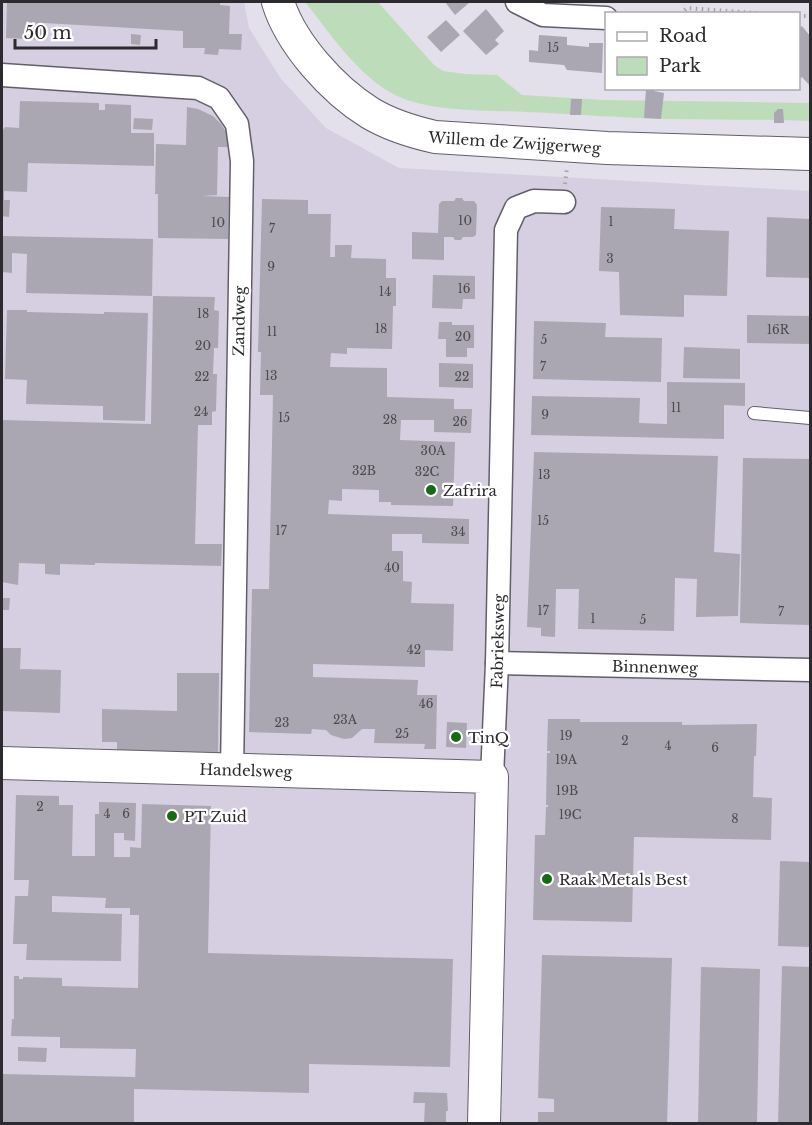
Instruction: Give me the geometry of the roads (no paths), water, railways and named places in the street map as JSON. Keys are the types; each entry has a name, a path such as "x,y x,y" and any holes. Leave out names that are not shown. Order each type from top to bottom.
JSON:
{"street":[{"name":"Willem de Zwijgerweg","path":"278,2 281,12 302,48 322,74 347,97 371,114 415,133 435,137 607,148 810,154"},
{"path":"517,2 543,15 605,18"},
{"name":"Zandweg","path":"2,75 198,87 219,98 237,124 242,161 232,770"},
{"name":"Fabrieksweg","path":"484,1124 506,230 516,208 534,201 564,202"},
{"name":"Binnenweg","path":"497,663 810,670"},
{"name":"Handelsweg","path":"2,764 492,777"}],"lane":[{"path":"754,413 810,418"}],"place":[{"name":"Zafrira","path":"431,490"},
{"name":"TinQ","path":"456,737"},
{"name":"PT Zuid","path":"172,816"},
{"name":"Raak Metals Best","path":"547,879"}]}
